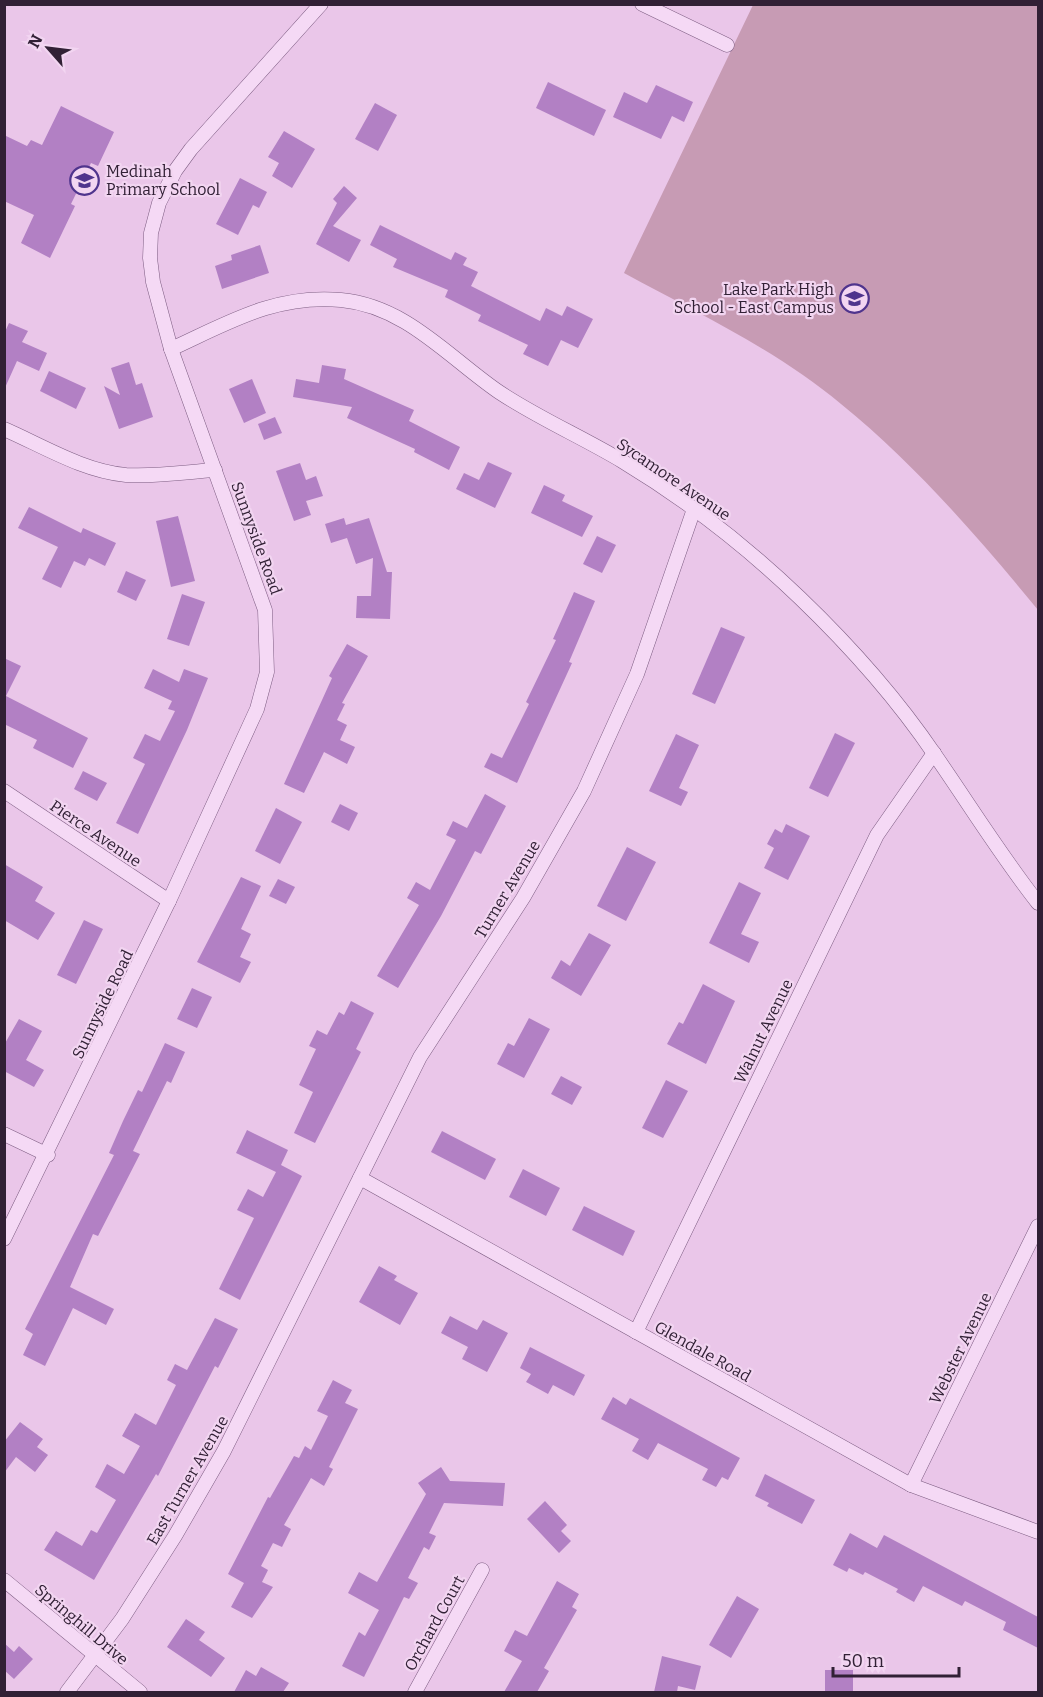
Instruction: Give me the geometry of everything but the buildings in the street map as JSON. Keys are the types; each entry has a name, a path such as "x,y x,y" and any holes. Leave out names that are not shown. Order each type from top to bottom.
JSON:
{"street":[{"name":"Sunnyside Road","path":"4,1239 48,1155 170,901 257,709 267,672 265,610 171,349 153,282 150,258 152,233 159,203 175,171 321,4"},
{"path":"642,4 727,45"},
{"name":"Sycamore Avenue","path":"171,349 263,306 303,300 342,300 374,307 413,325 501,393 623,462 694,509 801,598 878,681 934,753 1038,903"},
{"path":"4,429 87,466 106,471 146,476 215,470"},
{"name":"Turner Avenue","path":"315,1271 420,1057 523,898 584,790 637,674 694,509"},
{"name":"Walnut Avenue","path":"636,1332 877,835 934,753"},
{"name":"Pierce Avenue","path":"4,791 170,901"},
{"path":"4,1134 48,1155"},
{"name":"Glendale Road","path":"360,1178 911,1485 1038,1532"},
{"name":"Webster Avenue","path":"911,1485 1038,1226"},
{"name":"East Turner Avenue","path":"67,1692 175,1536 219,1461 315,1271"},
{"name":"Orchard Court","path":"415,1692 482,1570"},
{"name":"Springhill Drive","path":"4,1580 140,1692"}],"shaded area":[{"name":"Lake Park High School - East Campus","path":"753,5 1038,5 1038,610 945,502 895,451 841,404 763,349 624,273"}],"place":[{"name":"Medinah Primary School","path":"85,180"},
{"name":"Lake Park High School - East Campus","path":"855,298"}]}
